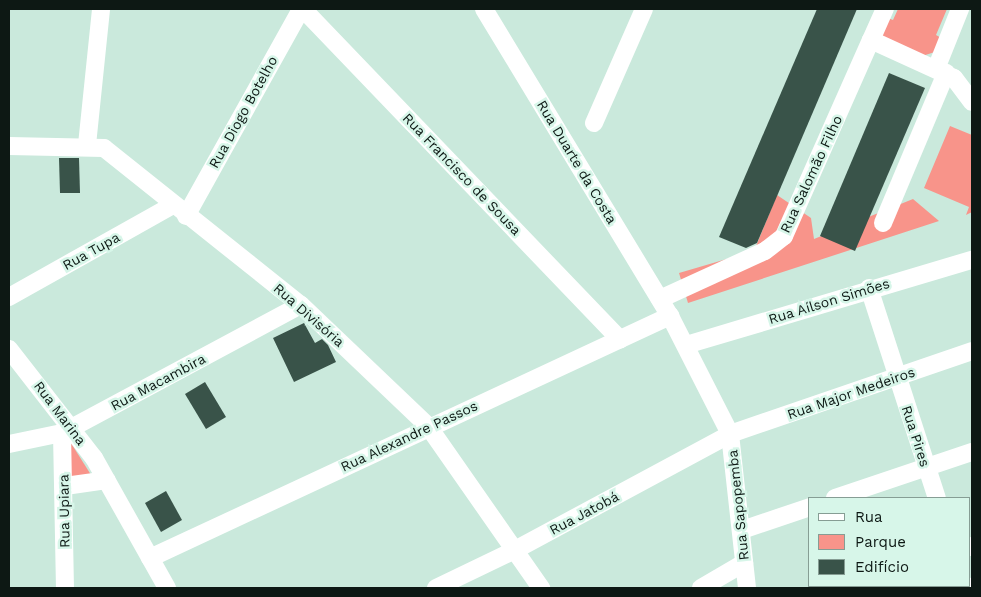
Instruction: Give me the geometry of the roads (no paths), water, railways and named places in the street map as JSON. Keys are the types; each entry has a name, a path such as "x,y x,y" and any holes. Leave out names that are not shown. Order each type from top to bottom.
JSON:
{"street":[{"path":"87,145 101,9"},
{"name":"Rua Diogo Botelho","path":"179,210 302,9"},
{"name":"Rua Francisco de Sousa","path":"302,9 620,340"},
{"name":"Rua Duarte da Costa","path":"484,9 670,316"},
{"path":"594,123 644,9"},
{"name":"Rua Salomão Filho","path":"660,298 765,251 784,236 885,9"},
{"path":"883,223 941,71 960,9"},
{"path":"871,40 941,71 960,84 972,102"},
{"name":"Rua Divisória","path":"9,146 87,145 104,148 119,157 179,210 301,305 428,426 541,588"},
{"name":"Rua Tupa","path":"9,297 179,210"},
{"name":"Rua Aílson Simões","path":"686,345 869,288 972,260"},
{"name":"Rua Pires","path":"869,288 937,497"},
{"name":"Rua Macambira","path":"9,444 67,431 301,305"},
{"name":"Rua Alexandre Passos","path":"150,558 428,426 670,316"},
{"name":"Rua Sapopemba","path":"670,316 730,434 747,588"},
{"name":"Rua Marina","path":"9,350 67,431 107,480 167,588"},
{"name":"Rua Major Medeiros","path":"730,434 972,352"},
{"name":"Rua Upiara","path":"65,588 67,431"},
{"name":"Rua Jatobá","path":"436,588 515,550 730,434"},
{"path":"838,497 972,452"},
{"path":"65,486 107,480"},
{"path":"742,530 808,508"},
{"path":"701,588 744,563"}]}
